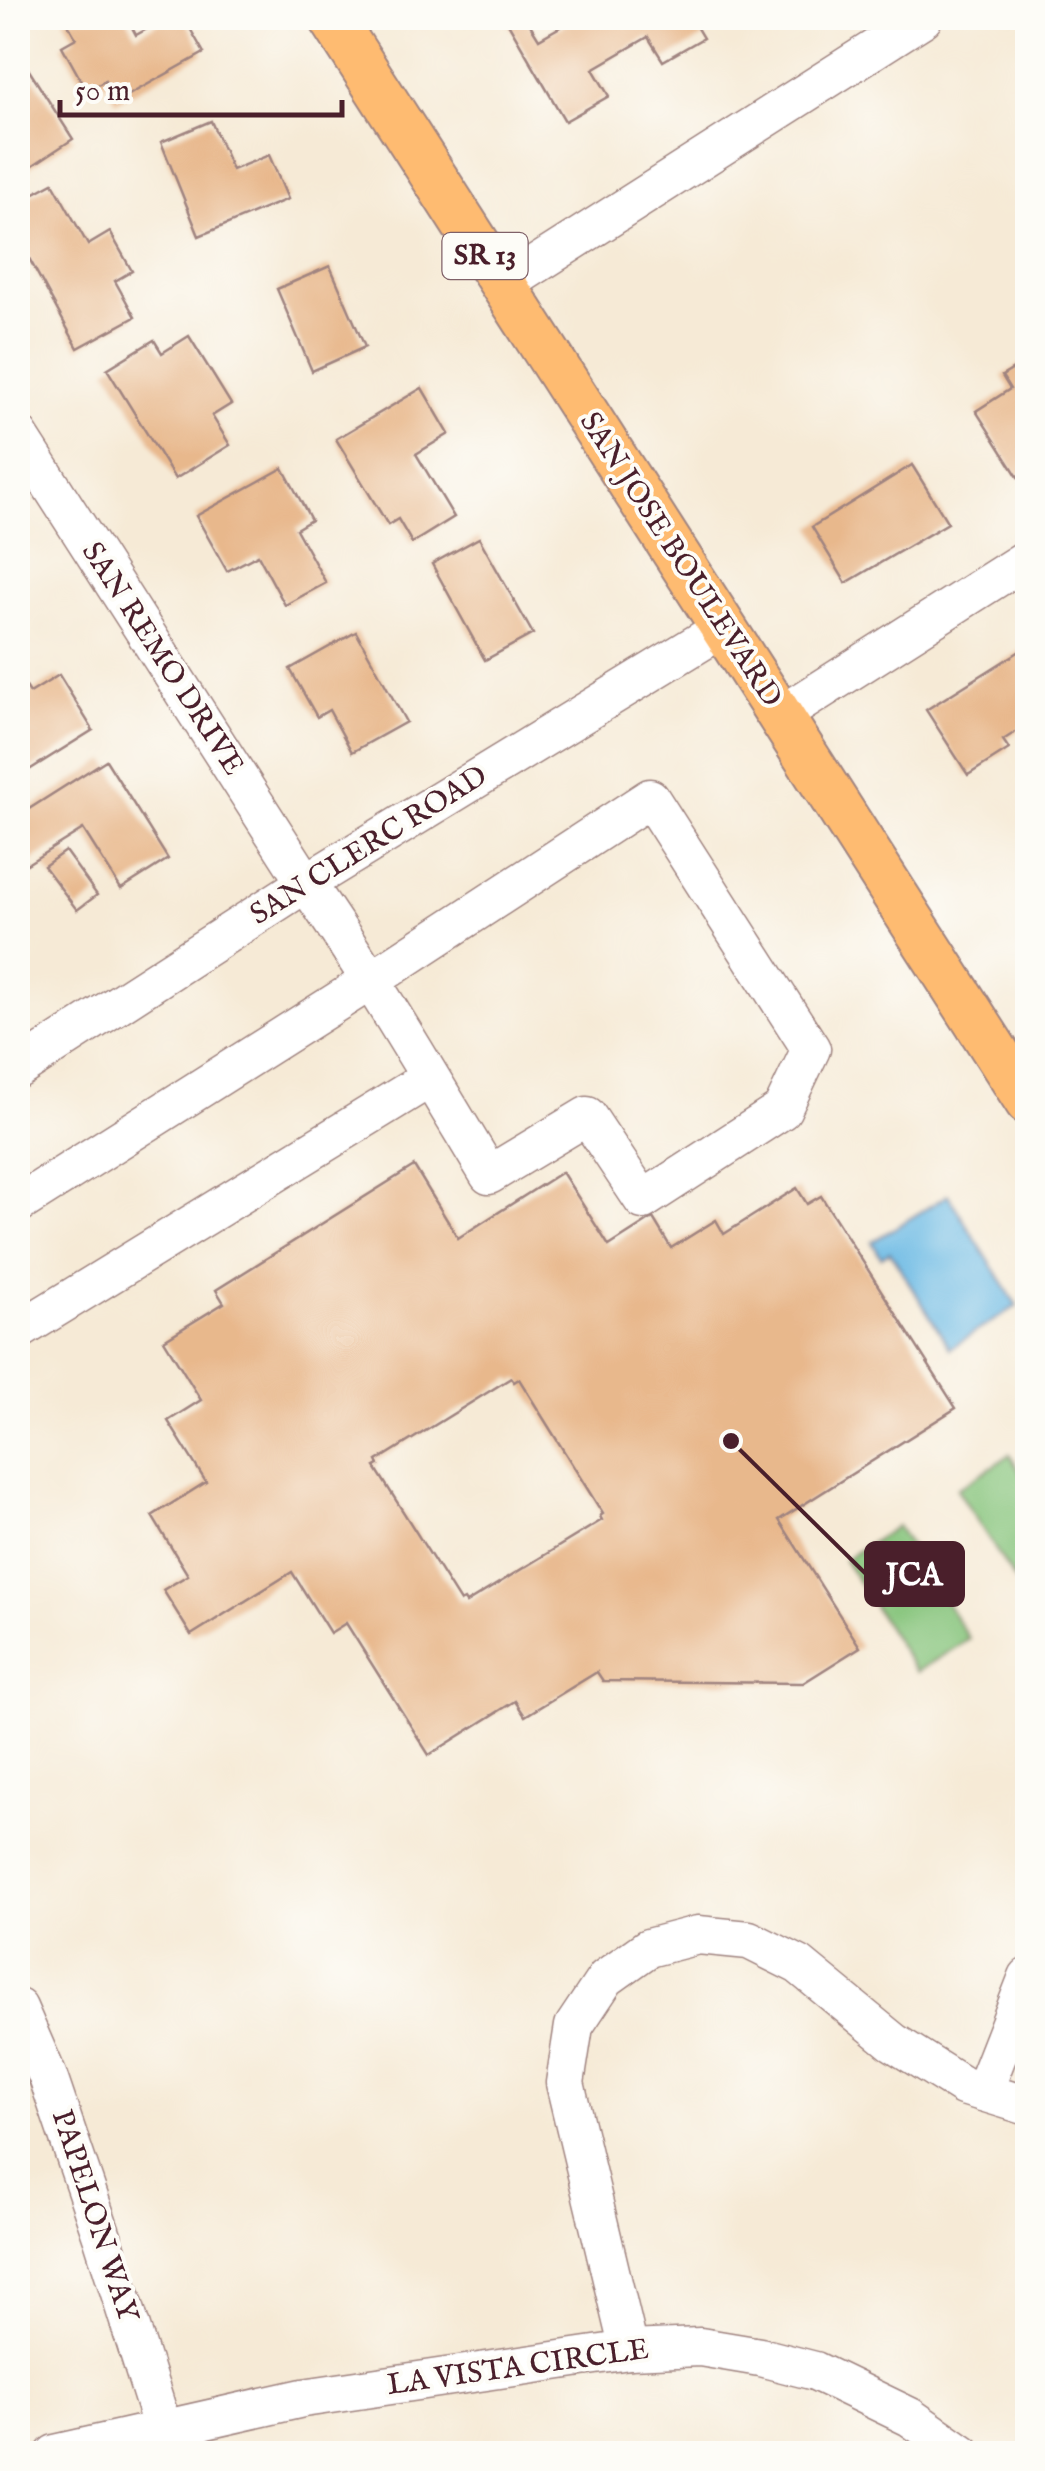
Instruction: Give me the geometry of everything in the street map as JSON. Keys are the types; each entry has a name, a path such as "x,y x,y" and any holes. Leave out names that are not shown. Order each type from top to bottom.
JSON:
{"main road":[{"name":"SAN JOSE BOULEVARD","path":"332,18 1028,1102"}],"street":[{"path":"504,286 923,18"},
{"name":"SAN REMO DRIVE","path":"18,434 344,938 370,982 489,1175 587,1116 643,1200 782,1110 811,1049 650,798 370,982"},
{"path":"780,716 1028,558"},
{"name":"SAN CLERC ROAD","path":"18,1070 306,883 723,628"},
{"path":"18,1204 370,982"},
{"path":"18,1331 430,1078"},
{"path":"628,2350 565,2083 574,2026 606,1978 648,1948 698,1935 749,1940 799,1965 893,2042 963,2086 1028,2106"},
{"path":"983,2092 1028,1977"},
{"name":"PAPELON WAY","path":"18,2008 54,2095 163,2429"},
{"name":"LA VISTA CIRCLE","path":"56,2454 303,2398 628,2350 700,2347 814,2371 910,2416 963,2454"}],"green space":[{"path":"1010,1455 1027,1483 1027,1599 957,1489"},
{"path":"897,1526 969,1639 916,1672 844,1560"}],"water":[{"path":"948,1195 1017,1306 950,1348 890,1252 881,1257 872,1242"}],"building":[{"path":"64,18 127,18 136,35 167,18 184,18 204,53 116,102 105,81 87,91 62,46 76,38"},
{"path":"505,18 526,18 539,39 576,18 691,18 703,38 663,61 648,37 593,69 609,96 565,121"},
{"path":"18,53 73,139 18,175"},
{"path":"211,121 232,170 269,155 288,199 199,236 161,142"},
{"path":"53,183 88,245 110,232 132,271 115,281 135,317 78,348 18,238 18,202"},
{"path":"330,266 365,347 312,371 277,289"},
{"path":"189,336 231,404 212,416 230,445 175,479 107,369 154,340 162,353"},
{"path":"1028,360 1028,471 1018,477 976,411 1010,389 1002,376"},
{"path":"422,388 449,434 416,454 454,517 412,543 398,519 388,525 336,439"},
{"path":"912,465 948,523 846,583 812,527"},
{"path":"283,468 311,520 296,529 326,583 285,605 258,555 227,571 196,516"},
{"path":"479,538 533,634 485,660 432,564"},
{"path":"356,632 406,722 352,752 329,710 317,717 290,669"},
{"path":"1028,646 1028,724 1003,740 1009,749 968,775 926,710"},
{"path":"18,674 30,693 59,675 93,730 18,777"},
{"path":"106,760 168,859 121,889 83,829 27,864 18,848 18,816"},
{"path":"65,851 97,895 77,910 44,866"},
{"path":"414,1166 458,1238 562,1172 609,1246 653,1218 671,1248 716,1220 724,1234 797,1188 807,1204 821,1196 956,1408 779,1520 860,1647 803,1683 603,1681 597,1672 525,1716 515,1701 429,1755 346,1623 330,1633 292,1572 191,1635 163,1590 188,1575 152,1516 206,1482 168,1421 201,1400 164,1340 224,1303 216,1290","holes":["511,1378 514,1382 519,1379 603,1514 602,1520 466,1603 460,1602 375,1467 379,1465 377,1461"]}],"place":[{"name":"JCA","path":"731,1441"}]}
